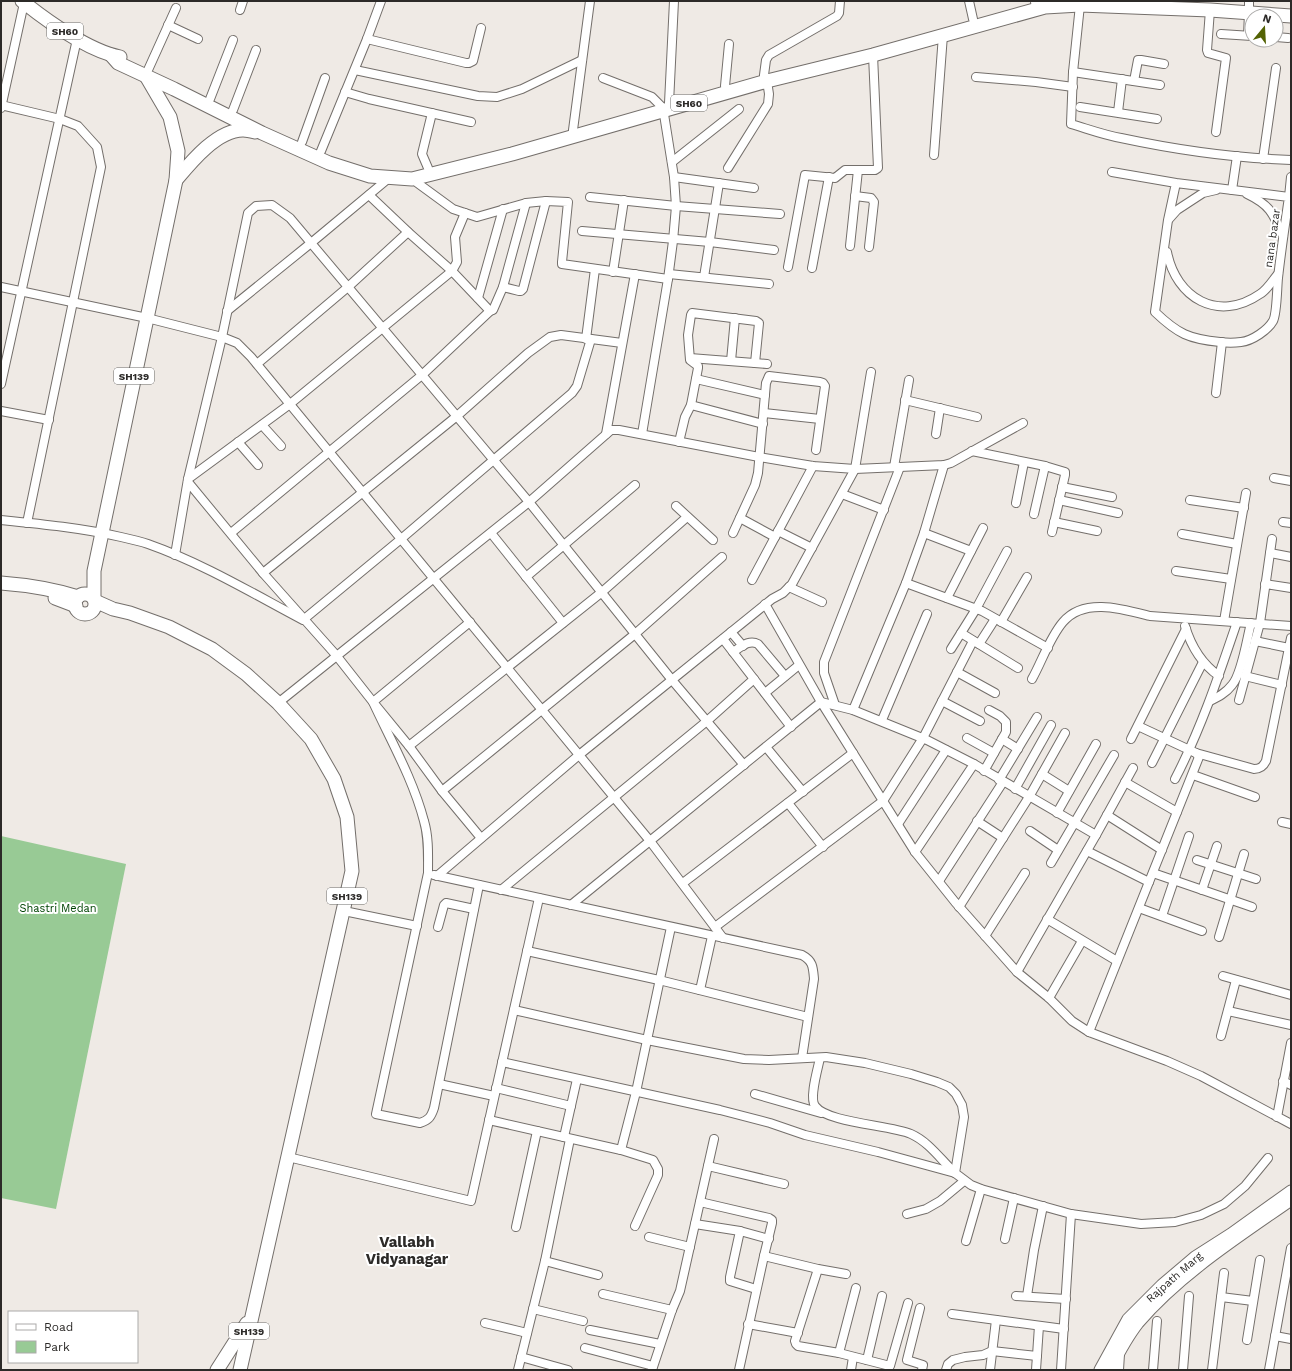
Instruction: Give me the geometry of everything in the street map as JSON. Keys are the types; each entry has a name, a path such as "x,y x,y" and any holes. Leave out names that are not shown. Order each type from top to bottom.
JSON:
{"main road":[{"name":"SH60","path":"147,73 174,89 319,154 385,171 415,170 460,161 665,106 1039,1"},
{"name":"SH60","path":"1134,1 1291,9"},
{"name":"SH60","path":"23,2 40,15 78,39 111,55 118,63 147,73 210,99 233,110 264,129 302,142 338,166 370,176 412,179 512,154 725,86 873,55 1045,7 1080,5 1210,10 1249,7"},
{"name":"SH139","path":"147,73 154,89 170,117 178,151 176,180 94,571 86,601 130,613 169,627 212,650 246,674 278,703 311,739 334,779 347,817 352,870 240,1370"},
{"path":"176,180 192,162 216,140 230,133 242,130 264,129"},
{"path":"1,584 22,585 53,590 86,601"},
{"path":"1,590 86,601"},
{"name":"Rajpath Marg","path":"1100,1370 1128,1319 1162,1285 1195,1256 1231,1234 1291,1191"},
{"name":"Rajpath Marg","path":"1110,1370 1120,1351 1138,1324 1171,1288 1237,1238 1291,1200"},
{"path":"217,1370 252,1314"}],"street":[{"path":"240,10 243,1"},
{"path":"319,154 367,39 381,1"},
{"path":"573,130 590,1"},
{"path":"642,434 669,276 676,206 665,106 674,1"},
{"path":"728,168 768,104 769,94 766,78 766,60 769,55 837,16 839,13 840,1"},
{"path":"969,1 973,19"},
{"path":"23,2 1,106 60,119 78,126 97,147 101,167 28,523"},
{"path":"1080,5 1073,72 1071,124 1120,138 1205,153 1263,159 1291,160"},
{"path":"147,73 176,8"},
{"path":"1210,10 1207,50 1208,53 1226,58 1216,132"},
{"path":"168,25 198,39"},
{"path":"367,39 469,63 473,61 481,28"},
{"path":"1221,34 1244,35"},
{"path":"934,155 943,35"},
{"path":"1284,38 1288,38"},
{"path":"1,384 78,39"},
{"path":"210,99 233,40"},
{"path":"725,86 728,44"},
{"path":"233,110 256,50"},
{"path":"788,267 804,177 807,174 838,177 846,170 874,170 878,168 873,55"},
{"path":"354,70 478,96 497,97 522,89 582,60"},
{"path":"1134,81 1138,60 1164,64"},
{"path":"1263,159 1276,68"},
{"path":"1073,72 1160,85"},
{"path":"976,77 1073,87"},
{"path":"302,142 325,78"},
{"path":"603,78 648,95 665,106"},
{"path":"1118,112 1122,79"},
{"path":"345,92 369,99 471,122"},
{"path":"1080,107 1157,118"},
{"path":"672,162 739,109"},
{"path":"428,168 422,154 432,113"},
{"path":"1237,156 1236,190 1258,199 1272,211 1283,236"},
{"path":"850,246 858,170"},
{"path":"1112,172 1176,183"},
{"path":"674,177 754,188"},
{"path":"812,268 829,177"},
{"path":"1289,197 1291,177"},
{"path":"227,311 388,178"},
{"path":"412,179 453,208 477,216 526,203 546,201 568,202 562,264 613,272 704,277 768,284"},
{"path":"704,277 719,182"},
{"name":"nana bazar","path":"1176,183 1221,188 1289,197 1278,274 1274,320 1267,328 1255,337 1242,342 1222,342 1197,339 1182,334 1167,324 1156,312 1166,246 1168,220 1176,183"},
{"path":"1168,220 1177,210 1203,193 1221,188"},
{"path":"369,195 452,271 490,311"},
{"path":"590,196 676,206 780,214"},
{"path":"855,196 871,198 874,202 869,247"},
{"path":"613,272 624,200"},
{"path":"503,287 519,291 523,289 546,201"},
{"path":"231,533 422,375 495,308 503,287 526,203"},
{"path":"175,555 188,480 222,337 248,213 256,206 272,205 290,218 457,416 529,502 672,680 744,765"},
{"path":"478,298 503,209"},
{"path":"188,480 290,404 452,271 457,262 455,237 465,213"},
{"path":"582,231 710,242 774,250"},
{"path":"257,364 348,288 408,232"},
{"path":"1166,246 1169,263 1176,277 1185,291 1202,303 1224,307 1243,304 1261,294 1278,274"},
{"path":"303,620 401,539 575,390 589,339 595,269"},
{"path":"606,434 635,274"},
{"path":"1,287 147,318 222,337 236,343 257,364 650,841 723,938"},
{"path":"679,442 685,417 691,405 698,366 692,362 690,358 688,335 692,313 756,321 759,323 755,363"},
{"path":"731,361 735,318"},
{"path":"263,573 457,416 528,353 550,337 561,335 622,343"},
{"path":"1216,393 1222,342"},
{"path":"690,358 767,364"},
{"path":"437,876 579,755 765,604 783,593 789,587 856,469 871,372"},
{"path":"733,533 755,485 758,473 765,395 767,378 769,376 771,375 823,383 825,386 816,450"},
{"path":"696,379 765,395"},
{"path":"835,705 824,673 824,662 884,510 897,467 908,380"},
{"path":"905,400 977,417"},
{"path":"691,405 763,424"},
{"path":"936,434 940,408"},
{"path":"1,411 49,420"},
{"path":"764,413 820,419"},
{"path":"278,703 336,655 491,533 529,502 606,434 614,429 813,466 856,469 944,465 951,463 1023,422"},
{"path":"262,425 281,446"},
{"path":"238,442 258,465"},
{"path":"972,451 1045,466 1065,472 1052,532"},
{"path":"1016,503 1024,462"},
{"path":"853,710 906,583 924,533 944,465"},
{"path":"752,580 813,466"},
{"path":"1034,514 1045,466"},
{"path":"1274,478 1291,481"},
{"path":"188,480 263,573 303,620 336,655 409,746 442,791 481,838"},
{"path":"526,577 635,485"},
{"path":"1062,487 1112,497"},
{"path":"1224,621 1246,493"},
{"path":"842,494 884,510"},
{"path":"1059,500 1118,513"},
{"path":"1190,500 1244,508"},
{"path":"676,506 713,540"},
{"path":"409,746 602,592 687,517"},
{"path":"740,518 812,548"},
{"path":"1,520 102,533 147,543 233,582 303,620"},
{"path":"1054,522 1097,531"},
{"path":"947,598 983,528"},
{"path":"491,533 563,623"},
{"path":"924,533 971,550"},
{"path":"1182,534 1237,544"},
{"path":"1210,702 1225,693 1234,684 1239,671 1256,623 1265,584 1272,539"},
{"path":"951,649 976,609 1007,551"},
{"path":"1270,553 1291,557"},
{"path":"442,791 635,634 722,557"},
{"path":"1176,571 1231,579"},
{"path":"715,927 883,801 923,738 957,672 976,643 998,620 1027,577"},
{"path":"906,583 976,609 1048,648"},
{"path":"1265,584 1291,588"},
{"path":"789,587 822,602"},
{"path":"765,604 821,702 915,852 959,906 1017,972 1049,998 1072,1021 1089,1032 1167,1061 1201,1076 1291,1124"},
{"path":"1032,679 1063,622 1078,610 1100,607 1129,611 1150,616 1291,626"},
{"path":"882,720 927,614"},
{"path":"1183,618 1194,648 1208,669 1218,676"},
{"path":"373,702 470,622"},
{"path":"1175,779 1193,752 1237,622"},
{"path":"1239,700 1255,642 1256,623"},
{"path":"1131,740 1186,629"},
{"path":"731,632 743,646"},
{"path":"961,633 1018,668"},
{"path":"723,638 791,727"},
{"path":"1193,752 1254,769 1259,769 1263,766 1266,762 1291,638"},
{"path":"733,652 754,641 785,676"},
{"path":"1255,642 1289,648"},
{"path":"1152,763 1203,662"},
{"path":"765,693 800,664"},
{"path":"957,672 995,693"},
{"path":"1246,676 1282,685"},
{"path":"501,890 707,721 754,679"},
{"path":"942,701 980,720"},
{"path":"373,702 408,775 425,822 428,850 428,873 376,1114 420,1123 426,1121 433,1113 479,885"},
{"path":"821,702 853,710 882,720 923,738 974,764 1096,835"},
{"path":"571,905 821,702"},
{"path":"984,771 1006,732 1006,722 1000,716 989,710"},
{"path":"939,881 978,821 1018,748 1037,717"},
{"path":"1015,789 1051,725"},
{"path":"1089,1032 1200,757 1193,752 1138,726"},
{"path":"959,906 1029,797 1065,733"},
{"path":"967,738 994,753"},
{"path":"1002,739 1018,748"},
{"path":"1056,813 1096,744"},
{"path":"766,747 803,792"},
{"path":"898,824 946,750"},
{"path":"683,883 853,753"},
{"path":"1051,863 1114,755"},
{"path":"915,852 974,764"},
{"path":"1017,972 1133,768"},
{"path":"1042,774 1069,790"},
{"path":"1193,775 1255,797"},
{"path":"1125,782 1177,812"},
{"path":"788,803 823,847"},
{"path":"1107,815 1162,850"},
{"path":"978,821 1003,838"},
{"path":"1282,822 1291,824"},
{"path":"1030,831 1058,850"},
{"path":"1162,916 1189,836"},
{"path":"1202,890 1217,846"},
{"path":"1087,851 1149,882"},
{"path":"1219,937 1244,854"},
{"path":"1198,860 1256,879"},
{"path":"428,873 802,955 808,959 813,970 814,979 802,1058"},
{"path":"985,936 1025,873"},
{"path":"1153,873 1252,907"},
{"path":"288,1157 471,1201 539,898"},
{"path":"438,927 444,905 446,903 474,909"},
{"path":"1139,908 1202,931"},
{"path":"344,911 417,926"},
{"path":"1047,919 1117,961"},
{"path":"620,1150 636,1092 671,927"},
{"path":"700,990 712,936"},
{"path":"1049,998 1082,941"},
{"path":"527,951 659,980 808,1017"},
{"path":"1223,976 1291,995"},
{"path":"1221,1036 1236,980"},
{"path":"514,1010 647,1040 744,1059 769,1060 826,1057 911,1074 949,1087 956,1094 962,1106 964,1117 955,1173"},
{"path":"1228,1011 1291,1025"},
{"path":"1277,1117 1287,1083 1290,1049"},
{"path":"820,1058 813,1098 814,1105 819,1110 834,1117"},
{"path":"502,1062 770,1123 805,1135 878,1152 955,1173"},
{"path":"518,1370 545,1261 567,1138 571,1106 577,1079"},
{"path":"439,1084 495,1092 571,1106"},
{"path":"755,1094 834,1117 911,1134 926,1143 955,1173 971,1185 1071,1214 1141,1224 1175,1222 1201,1215 1224,1204 1245,1186 1268,1158"},
{"path":"489,1120 620,1150 653,1160 658,1169 656,1182 635,1226"},
{"path":"516,1227 537,1131"},
{"path":"585,1348 653,1368 660,1344 680,1291 714,1139"},
{"path":"708,1166 784,1184"},
{"path":"907,1214 926,1209 940,1201 964,1180"},
{"path":"966,1241 981,1188"},
{"path":"1005,1239 1014,1198"},
{"path":"700,1202 769,1218 772,1220 769,1239 738,1370"},
{"path":"1027,1296 1043,1206"},
{"path":"1061,1370 1071,1214"},
{"path":"695,1224 740,1231 769,1239"},
{"path":"740,1231 730,1281 756,1289"},
{"path":"648,1237 690,1247"},
{"path":"1269,1370 1291,1248"},
{"path":"764,1256 846,1274"},
{"path":"1247,1340 1260,1260"},
{"path":"545,1261 598,1275"},
{"path":"818,1269 795,1341 798,1346 890,1366 908,1303"},
{"path":"1212,1370 1224,1273"},
{"path":"839,1354 856,1288"},
{"path":"602,1294 672,1310"},
{"path":"867,1360 882,1296"},
{"path":"1016,1296 1066,1299"},
{"path":"1182,1370 1189,1296"},
{"path":"1221,1297 1253,1302"},
{"path":"920,1308 907,1360 923,1366 922,1370"},
{"path":"533,1309 583,1321"},
{"path":"952,1314 1064,1329"},
{"path":"990,1370 996,1320"},
{"path":"1153,1370 1157,1321"},
{"path":"485,1323 527,1333"},
{"path":"748,1324 798,1333"},
{"path":"1036,1370 1039,1326"},
{"path":"590,1330 660,1344"},
{"path":"1275,1336 1291,1340"},
{"path":"946,1370 948,1364 953,1360 983,1355 992,1351 1037,1356"},
{"path":"1119,1370 1120,1351"},
{"path":"521,1357 568,1370"},
{"path":"851,1370 853,1357"}],"green space":[{"name":"Shastri Medan","path":"1,836 126,864 56,1209 1,1198"}],"district":[{"name":"Vallabh Vidyanagar","path":"407,1250"}]}
